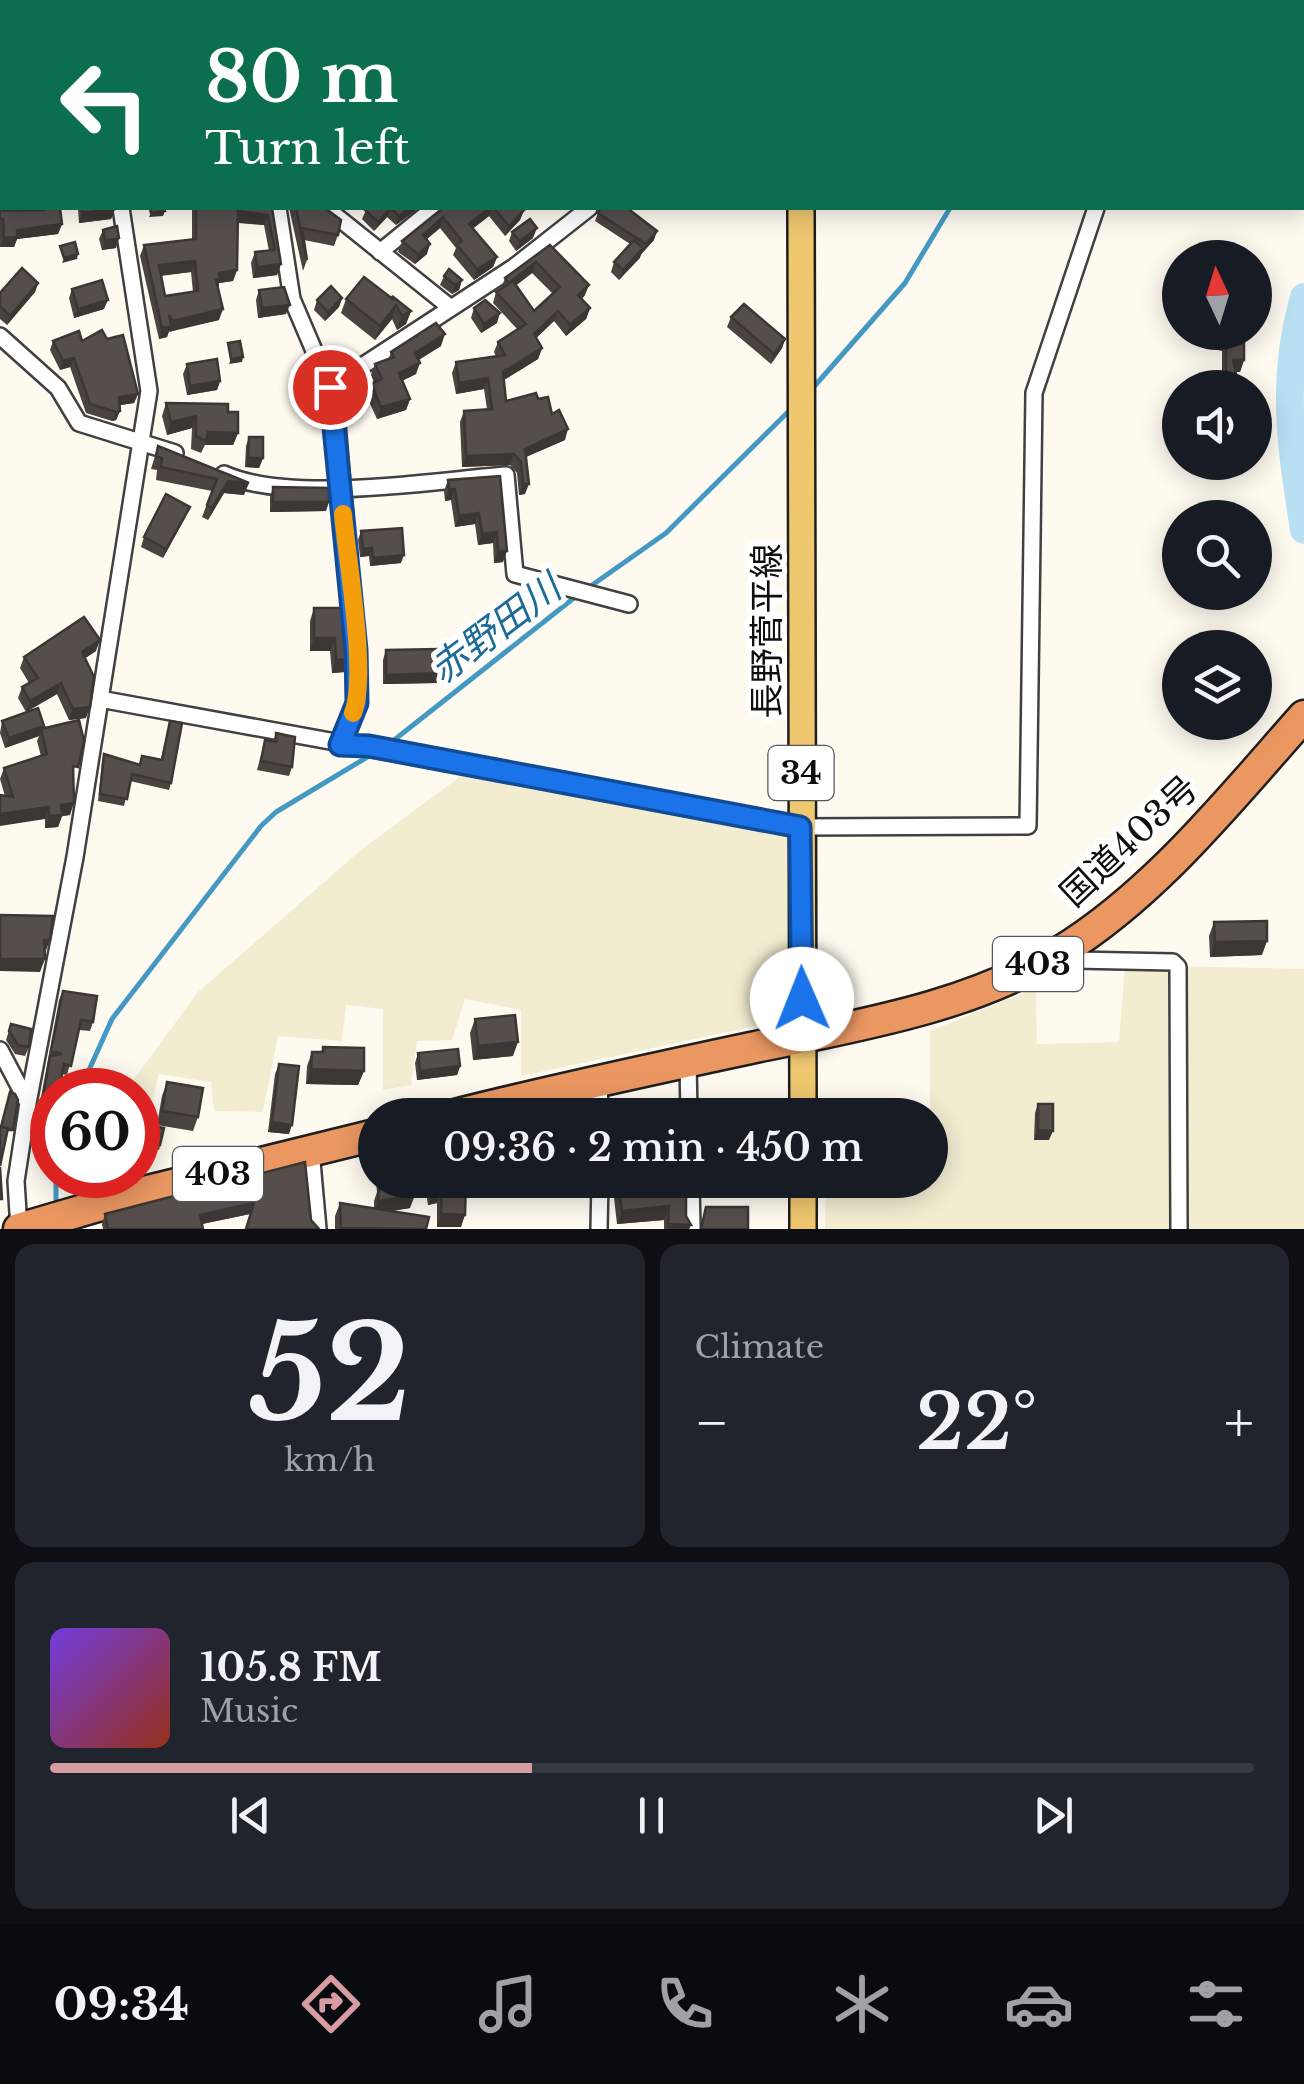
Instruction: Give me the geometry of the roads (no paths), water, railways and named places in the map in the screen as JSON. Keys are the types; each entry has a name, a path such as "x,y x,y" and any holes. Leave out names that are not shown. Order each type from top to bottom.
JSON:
{"highway":[{"name":"国道403号","path":"523,1098 921,1011 1012,978 1104,921 1165,865 1304,716"},
{"name":"403","path":"47,1223 358,1139"}],"main road":[{"name":"長野菅平線","path":"800,210 803,1098"},
{"path":"803,1198 803,1229"}],"street":[{"path":"47,1223 16,1181 144,442 149,391 121,210"},
{"path":"278,210 292,300 330,387 357,703 340,745"},
{"path":"328,210 451,308"},
{"path":"380,252 432,210"},
{"path":"330,387 514,267 586,210"},
{"path":"100,700 800,827 1028,826 1034,393 1095,210"},
{"path":"0,336 58,388 78,423 144,442 234,478 274,486 341,487 506,475 516,574 629,604"},
{"path":"1061,951 1075,960 1172,962 1178,967 1179,1229"},
{"path":"0,1050 28,1104"},
{"path":"688,1062 689,1098"},
{"path":"599,1079 600,1098"},
{"path":"311,1151 318,1229"},
{"path":"599,1229 600,1198"},
{"path":"691,1198 692,1229"}],"waterway":[{"name":"赤野田川","path":"812,389 905,283 949,210"},
{"path":"1304,297 1290,386 1292,441 1304,530"},
{"name":"赤野田川","path":"588,588 666,533 793,407"},
{"name":"赤野田川","path":"384,748 579,594"},
{"name":"赤野田川","path":"90,1068 112,1019 261,826 276,812 374,753"},
{"name":"赤野田川","path":"56,1198 56,1206"}]}
